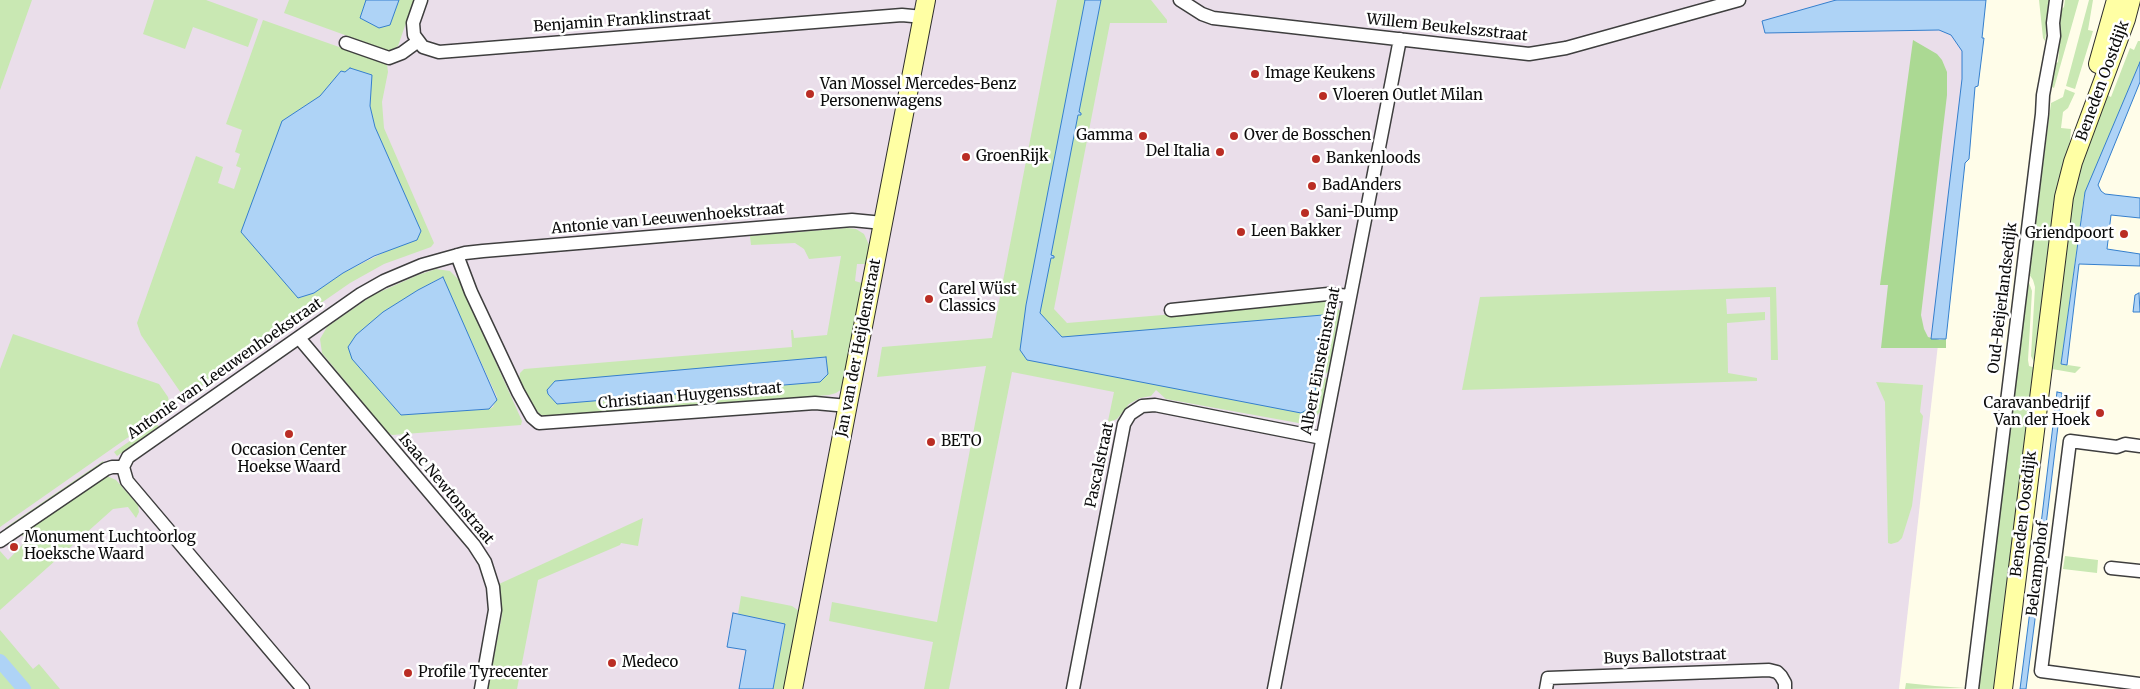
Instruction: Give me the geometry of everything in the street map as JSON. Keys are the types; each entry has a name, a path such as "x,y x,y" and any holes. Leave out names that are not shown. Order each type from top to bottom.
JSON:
{"main road":[{"name":"Beneden Oostdijk","path":"2003,689 2060,222 2073,162 2075,135 2116,0"},
{"name":"Beneden Oostdijk","path":"2073,162 2131,0"},
{"name":"Jan van der Heijdenstraat","path":"793,689 927,6"}],"street":[{"path":"346,43 389,58 398,55 417,42 413,27 421,0"},
{"name":"Willem Beukelszstraat","path":"1180,0 1209,17 1534,54 1566,48 1708,4 1739,0"},
{"name":"Oud-Beijerlandsedijk","path":"1972,689 2043,94 2054,31 2053,23 2056,0"},
{"name":"Benjamin Franklinstraat","path":"417,42 427,50 439,52 902,16 927,6"},
{"name":"Albert Einsteinstraat","path":"1274,689 1400,39"},
{"name":"Antonie van Leeuwenhoekstraat","path":"123,467 125,460 131,455 377,284 422,265 457,255 493,250 852,220 883,223"},
{"name":"Christiaan Huygensstraat","path":"457,255 471,292 525,406 536,421 542,424 815,403 848,406"},
{"path":"1171,310 1328,294 1350,296"},
{"name":"Isaac Newtonstraat","path":"299,338 474,545 484,562 492,581 495,610 482,689"},
{"name":"Pascalstraat","path":"1073,689 1124,424 1130,414 1142,406 1156,405 1322,438"},
{"name":"Belcampohof","path":"2140,446 2125,444 2117,447 2070,441 2041,671 2140,684"},
{"path":"0,542 106,469 112,466 123,467 127,481 303,689"},
{"path":"2111,568 2140,572"},
{"name":"Buys Ballotstraat","path":"1547,684 1769,670 1777,672 1781,676 1785,689"}],"shaded area":[{"path":"0,0 1977,0 1899,689 43,689 0,638"}],"green space":[{"path":"0,0 32,0 0,90"},
{"path":"154,0 206,0 258,19 248,47 193,27 185,49 143,34"},
{"path":"289,0 366,0 360,18 390,25 399,0 414,0 398,46 389,51 284,13"},
{"path":"1057,0 1151,0 1167,20 1167,23 1110,23 1054,309 1067,323 1330,301 1332,302 1330,310 1333,310 1335,303 1341,312 1330,369 1324,376 1328,380 1320,412 1312,421 1304,424 1166,399 1156,390 1151,396 1140,398 1129,404 1117,419 1110,422 1108,421 1114,392 1012,372 949,689 924,689 933,642 829,621 832,602 937,622 986,366 877,377 882,347 992,338"},
{"path":"2039,0 2050,0 2045,41 2043,38"},
{"path":"2065,0 2079,0 2054,88 2052,87 2054,65 2058,62 2059,52 2057,44 2061,10 2064,7"},
{"path":"2089,0 2093,0 2088,30 2093,31 2075,89 2066,86"},
{"path":"263,20 387,64 388,72 382,102 384,128 434,243 431,247 384,264 350,283 187,396 181,393 141,335 137,323 196,156 223,167 218,183 234,189 241,168 236,166 240,154 235,152 242,130 226,124","holes":["350,68 372,75 370,106 375,127 421,231 393,248 343,273 314,293 299,298 282,121 320,96 341,71 345,72"]},
{"path":"1913,40 1937,54 1947,72 1947,95 1921,315 1928,337 1940,340 1946,339 1946,348 1881,348 1888,285 1880,285"},
{"path":"2138,41 2140,41 2140,62 2084,196 2061,364 2081,367 2075,373 2052,369 2050,368 2068,214 2075,182 2107,95 2111,97 2130,48 2134,50"},
{"path":"2065,89 2075,93 2068,108 2063,112 2061,128 2071,129 2070,141 2061,174 2052,227 2037,362 2034,362 2031,356 2035,287 2029,274 2051,103 2063,97"},
{"path":"847,228 856,229 864,234 870,247 868,264 857,264 855,281 865,284 842,389 829,395 555,418 541,415 531,405 519,380 520,373 524,369 792,347 791,330 793,330 794,338 827,335 841,256 809,259 804,249 795,243 751,245 750,236","holes":["826,358 828,374 820,382 557,404 548,394 547,390"]},
{"path":"436,269 450,271 459,280 522,421 521,425 392,435 387,432 322,353 320,339 327,327 373,295","holes":["442,277 497,397 493,407 489,409 401,415 348,347 356,335 383,312"]},
{"path":"2028,280 2032,291 2028,360 2029,366 2036,368 1996,689 1977,689"},
{"path":"1776,287 1778,360 1771,360 1770,297 1726,299 1727,314 1765,312 1765,320 1727,323 1728,373 1757,378 1757,381 1462,390 1480,297"},
{"path":"13,334 159,384 168,397 170,408 0,527 0,369"},
{"path":"1876,382 1923,385 1920,412 1923,416 1912,506 1902,538 1898,542 1891,544 1888,543 1885,402"},
{"path":"156,423 159,427 117,456 114,452"},
{"path":"103,461 105,464 7,532 5,528"},
{"path":"107,476 116,480 138,505 139,512 136,518 128,507 113,509 0,610 0,551 8,560 27,540 21,534"},
{"path":"643,518 638,546 621,543 538,580 517,689 488,689 502,615 499,584"},
{"path":"2065,556 2098,560 2097,573 2063,569"},
{"path":"741,596 792,606 799,611 800,616 786,689 773,689 785,624 738,614"},
{"path":"0,630 33,669 39,664 60,689 0,689"},
{"path":"1906,683 1935,686 1965,688 1905,689"}],"water":[{"path":"366,0 399,0 390,25 379,28 360,18"},
{"path":"1085,0 1101,0 1079,112 1081,115 1078,115 1051,255 1054,258 1051,258 1040,313 1062,337 1323,315 1328,324 1312,407 1301,413 1027,360 1020,350 1026,305"},
{"path":"1836,0 1986,0 1982,38 1984,38 1978,86 1975,87 1969,159 1965,163 1946,339 1931,339 1962,79 1962,51 1951,35 1939,30 1765,33 1762,21"},
{"path":"2140,62 2140,82 2098,185 2105,194 2140,198 2140,218 2111,215 2107,249 2140,254 2140,266 2079,264 2067,365 2061,364 2085,192"},
{"path":"350,68 372,75 370,106 375,127 421,231 417,240 374,256 343,273 314,293 298,298 241,232 282,121 320,96 341,71 345,72"},
{"path":"443,277 497,400 489,409 401,415 352,359 348,347 356,335 383,312"},
{"path":"2139,293 2140,312 2133,312 2135,295"},
{"path":"826,357 828,374 820,382 557,404 548,394 547,390 555,381"},
{"path":"2057,392 2062,393 2042,558 2037,557"},
{"path":"2032,595 2038,596 2026,689 2020,689"},
{"path":"733,613 785,624 773,689 739,689 746,650 727,647"}],"waterway":[{"path":"0,661 24,689"}],"place":[{"name":"Image Keukens","path":"1255,74"},
{"name":"Van Mossel Mercedes-Benz Personenwagens","path":"810,94"},
{"name":"Vloeren Outlet Milan","path":"1323,96"},
{"name":"Gamma","path":"1143,136"},
{"name":"Over de Bosschen","path":"1234,136"},
{"name":"Del Italia","path":"1220,152"},
{"name":"GroenRijk","path":"966,157"},
{"name":"Bankenloods","path":"1316,159"},
{"name":"BadAnders","path":"1312,186"},
{"name":"Sani-Dump","path":"1305,213"},
{"name":"Leen Bakker","path":"1241,232"},
{"name":"Griendpoort","path":"2124,234"},
{"name":"Carel Wüst Classics","path":"929,299"},
{"name":"Caravanbedrijf Van der Hoek","path":"2100,413"},
{"name":"Occasion Center Hoekse Waard","path":"289,434"},
{"name":"BETO","path":"931,442"},
{"name":"Monument Luchtoorlog Hoeksche Waard","path":"14,547"},
{"name":"Medeco","path":"612,663"},
{"name":"Profile Tyrecenter","path":"408,673"}]}
